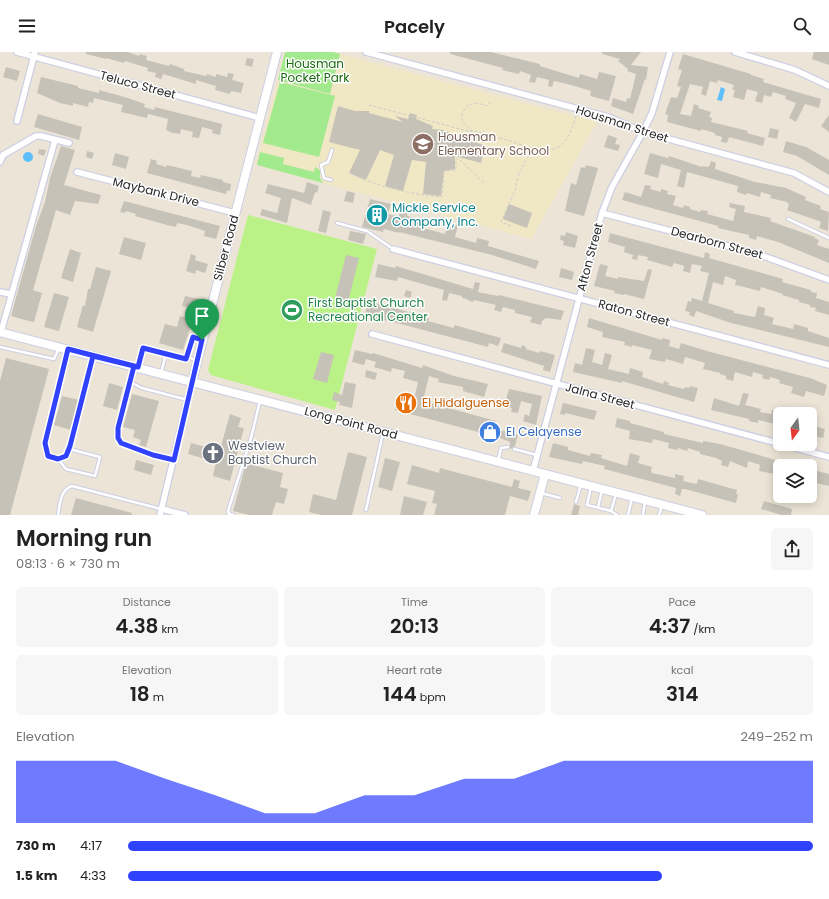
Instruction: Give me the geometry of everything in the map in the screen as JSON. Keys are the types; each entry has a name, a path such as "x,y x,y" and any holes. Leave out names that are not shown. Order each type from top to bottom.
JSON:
{"main road":[{"name":"Silber Road","path":"192,382 277,52"},
{"name":"Long Point Road","path":"0,332 700,515"},
{"path":"534,515 545,474"}],"street":[{"name":"Teluco Street","path":"17,52 35,54 260,118"},
{"name":"Housman Street","path":"366,52 608,117 643,132 794,173 829,192"},
{"name":"Afton Street","path":"533,471 602,212 612,187 643,132 657,100 670,52"},
{"path":"736,52 795,70 829,86"},
{"path":"17,121 35,54"},
{"path":"0,162 1,155 36,136 69,143"},
{"path":"0,332 55,140"},
{"name":"Maybank Drive","path":"77,172 235,213"},
{"name":"Dearborn Street","path":"602,212 755,253 829,280"},
{"name":"Raton Street","path":"393,249 829,365"},
{"path":"0,292 11,294"},
{"name":"Jalna Street","path":"372,334 829,457"},
{"name":"Silber Road","path":"161,512 192,382"},
{"path":"161,512 185,515"}],"lane":[{"path":"331,180 324,178 322,165 328,162 332,150"},
{"path":"788,219 829,238"},
{"path":"336,223 367,231 393,249"},
{"path":"187,357 193,337 202,340"},
{"path":"0,347 54,359 64,348"},
{"path":"64,348 45,443 48,456 58,459 66,469 95,476 100,457 69,449"},
{"path":"174,460 153,455 121,443 118,438 118,428 130,382 143,348 186,359 187,357 198,360"},
{"path":"161,373 166,354"},
{"path":"58,459 66,456 69,449 93,356"},
{"path":"130,382 142,388 188,400"},
{"path":"233,515 229,514 228,511 251,438 260,399"},
{"path":"366,510 383,432"},
{"path":"498,462 501,448 508,447"},
{"path":"514,449 537,455"},
{"path":"576,502 581,484"},
{"path":"58,515 62,494 72,486 161,512"},
{"path":"591,487 586,503 611,511 616,515"},
{"path":"598,508 602,490"},
{"path":"540,493 560,498"},
{"path":"611,511 616,493"},
{"path":"628,515 632,497"},
{"path":"644,515 645,500"},
{"path":"660,515 662,505"}],"path":[{"path":"462,130 462,116 466,107 475,103 488,106 490,102"},
{"path":"369,105 462,130 498,139 500,138"},
{"path":"463,124 470,130 548,151 558,149 571,134 576,116"},
{"path":"511,226 501,222 515,190 519,173 529,155 530,146"},
{"path":"354,175 367,181 404,192 442,196 444,171 456,170 456,159 458,158 484,183"}],"shaded area":[{"name":"Housman Elementary School","path":"340,54 597,122 531,239 256,165 278,80 329,94"}],"green space":[{"name":"Housman Pocket Park","path":"285,52 333,52 340,54 330,94 278,80"},
{"path":"280,82 335,96 319,157 263,143"},
{"path":"260,152 284,158 283,164 314,172 315,167 320,170 320,178 323,183 257,165"},
{"name":"First Baptist Church Recreational Center","path":"248,215 377,249 335,410 211,375 208,370"}],"water":[{"path":"721,87 725,89 722,101 717,100"},
{"path":"28,152 33,157 28,162 23,157"}],"building":[{"path":"86,52 128,52 139,56 140,54 147,56 146,60 169,66 170,64 184,69 184,71 206,76 207,74 216,77 216,74 227,77 228,73 234,74 232,80 244,83 241,93 231,91 230,94 215,90 216,86 196,80 196,84 163,74 161,79 155,77 156,73 147,71 148,68 125,61 124,63 86,54"},
{"path":"450,52 491,52 540,64 540,66 579,78 580,74 597,79 599,72 616,76 609,101 590,96 591,91 571,85 554,81 552,87 548,86 549,80 537,77 535,83 529,82 531,75 520,71 519,74 502,70 503,68 450,54"},
{"path":"602,52 641,52 631,65 648,67 646,80 645,79 633,114 611,106 613,98 626,102 627,98 630,99 636,74 627,71 628,69 618,61 620,59 602,54"},
{"path":"814,52 829,52 829,65 812,59"},
{"path":"683,54 751,74 764,79 763,82 821,99 819,108 805,104 796,122 789,118 796,103 785,99 786,96 773,92 771,97 764,95 762,103 755,101 758,92 747,89 744,100 733,97 735,90 732,90 734,85 718,80 717,83 710,81 706,96 701,94 703,87 690,84 680,114 691,116 694,104 699,106 698,108 711,112 709,117 712,118 711,122 748,131 747,133 765,138 763,146 729,137 727,143 721,142 722,137 715,135 715,133 667,122 668,115 665,114 671,97 677,98 681,87 677,86 682,70 678,69"},
{"path":"247,58 254,59 252,67 245,65"},
{"path":"6,67 20,71 17,81 3,77"},
{"path":"41,77 78,86 78,88 99,93 99,90 128,98 145,104 144,107 154,110 155,107 222,124 220,135 212,133 213,130 202,127 199,138 192,137 193,132 181,129 180,134 173,133 166,130 168,119 148,114 147,118 121,112 123,105 94,98 93,103 89,102 88,107 73,103 73,106 60,103 37,93"},
{"path":"338,106 355,111 369,111 369,113 403,122 395,116 408,119 410,113 417,115 416,119 433,126 432,129 444,130 462,139 485,145 481,163 455,156 455,169 444,171 441,196 423,194 426,162 412,160 403,191 385,186 394,155 380,150 366,180 349,173 360,150 329,142"},
{"path":"38,114 82,127 79,140 34,127"},
{"path":"829,115 829,132 821,126"},
{"path":"770,128 779,130 777,139 768,137"},
{"path":"608,135 617,138 615,144 620,145 618,151 604,147"},
{"path":"786,141 806,147 829,160 829,175 797,156 783,152"},
{"path":"61,146 75,150 64,185 101,195 98,204 75,201 70,215 56,210 33,290 42,293 34,322 11,316 36,226 45,202 50,178"},
{"path":"39,149 46,150 44,156 38,154"},
{"path":"87,151 94,153 92,159 86,157"},
{"path":"115,153 129,157 126,169 112,165"},
{"path":"650,153 668,158 669,156 702,167 709,167 711,161 716,163 715,169 755,182 786,188 806,197 805,200 821,206 820,209 829,212 828,231 819,228 821,222 787,210 789,205 787,202 770,198 771,195 761,192 760,197 747,193 746,195 737,192 738,186 687,172 684,188 677,186 681,170 661,164 658,178 644,174"},
{"path":"151,159 157,161 156,164 166,167 167,165 192,171 191,176 200,178 201,175 223,180 223,182 231,184 230,191 227,190 226,194 147,173"},
{"path":"586,165 598,168 584,216 565,211 571,183 576,185 581,167 585,168"},
{"path":"307,182 319,186 317,193 315,192 311,205 292,198 287,223 260,215 262,209 277,213 281,198 265,193 268,184 304,193"},
{"path":"645,185 651,186 650,189 661,192 661,189 668,191 667,194 676,196 673,205 683,208 684,205 690,207 690,209 700,212 701,210 708,211 707,214 733,221 736,209 729,207 730,203 745,206 744,212 771,218 770,221 815,237 814,238 819,240 817,245 829,249 829,263 778,242 757,236 756,240 749,238 749,235 718,228 718,226 622,200 625,192 641,197"},
{"path":"347,191 355,193 353,203 344,201"},
{"path":"370,199 391,204 388,214 399,217 400,211 408,212 407,216 422,220 420,227 445,234 448,222 458,225 455,237 476,243 477,238 489,241 488,246 539,261 536,269 492,255 399,232 384,229 383,232 362,227"},
{"path":"124,201 220,226 216,239 204,236 205,231 187,225 177,223 176,227 135,216 136,214 126,211 125,213 120,212"},
{"path":"509,204 532,213 527,228 503,219"},
{"path":"323,210 331,212 326,233 318,231"},
{"path":"350,231 366,234 363,244 348,240"},
{"path":"566,232 578,236 575,248 563,245 564,241 560,240 561,235 565,236"},
{"path":"610,233 704,258 705,252 710,254 709,258 783,279 782,282 817,293 816,298 829,302 829,315 815,311 816,308 810,307 810,305 782,295 783,294 761,287 760,291 735,285 736,280 725,276 723,285 713,282 708,303 734,311 734,313 755,317 758,306 765,308 764,315 774,318 772,324 793,329 794,324 808,328 808,331 829,338 829,347 731,323 696,311 694,317 689,315 690,312 685,311 688,301 691,302 692,298 702,301 709,273 700,271 702,266 692,264 690,273 683,271 684,266 674,263 672,267 647,260 648,257 638,255 637,260 632,259 633,255 624,252 625,247 608,242"},
{"path":"124,237 146,243 141,260 119,254"},
{"path":"70,249 81,253 73,282 61,278"},
{"path":"191,254 196,256 195,260 208,264 205,273 196,270 195,274 186,271"},
{"path":"346,255 359,258 348,302 335,298"},
{"path":"378,264 395,268 396,266 473,289 475,282 480,283 478,292 499,295 564,311 561,320 546,318 542,321 541,325 530,322 532,317 515,313 515,310 503,307 501,312 494,310 496,305 474,300 473,302 462,298 462,296 449,293 447,301 442,300 444,290 398,277 397,281 375,277"},
{"path":"600,264 608,266 605,276 618,279 618,277 644,281 648,269 652,270 644,299 614,293 615,291 594,286"},
{"path":"96,267 111,271 93,332 77,327 83,305 85,306 88,289 90,289"},
{"path":"561,268 574,272 572,280 559,277"},
{"path":"406,290 412,292 410,298 404,296"},
{"path":"54,293 69,297 59,331 44,327"},
{"path":"185,296 199,299 196,309 182,306"},
{"path":"368,301 416,314 429,319 428,321 454,328 454,325 501,338 498,346 489,343 488,347 393,322 379,319 378,323 373,321 374,317 365,314"},
{"path":"180,316 193,319 183,350 159,343 165,324 177,327"},
{"path":"589,318 662,340 662,338 670,340 669,346 679,349 681,343 810,378 827,385 824,396 806,391 804,397 791,393 793,387 779,383 780,380 770,377 769,380 762,378 763,375 753,372 752,377 735,372 733,381 726,379 726,376 720,373 703,369 705,363 685,357 683,364 666,359 665,362 649,359 652,350 632,345 632,347 624,345 625,342 602,337 603,332 587,327"},
{"path":"504,343 521,348 522,345 526,347 526,349 539,353 540,351 555,355 550,372 543,370 544,366 501,352"},
{"path":"586,348 595,350 592,362 602,365 605,353 612,355 608,369 629,374 630,368 643,372 642,377 663,384 664,381 669,383 668,385 684,389 685,387 689,388 690,386 698,388 694,402 622,381 622,383 573,372 575,363 582,365"},
{"path":"355,350 373,353 422,368 423,365 454,376 488,384 484,397 463,391 463,387 438,382 439,379 429,376 423,401 496,421 494,428 518,435 515,446 510,449 510,442 497,437 395,410 399,395 414,399 418,382 403,378 405,371 392,368 391,372 374,367 376,362 366,359 364,365 352,362"},
{"path":"321,352 334,355 327,383 313,379"},
{"path":"6,358 49,369 10,515 0,515 0,381"},
{"path":"366,370 377,373 375,380 365,377"},
{"path":"345,382 356,384 352,408 339,405 340,402 332,400 334,392 342,395"},
{"path":"109,383 123,387 117,410 103,406"},
{"path":"509,389 542,396 536,425 523,421 525,414 529,416 532,404 521,401 518,413 511,412 512,408 504,406"},
{"path":"743,393 749,394 745,405 761,409 760,412 771,414 773,410 773,423 758,420 758,423 749,421 749,419 711,410 714,398 739,406"},
{"path":"132,394 159,401 146,447 139,445 141,440 133,437 135,430 123,427"},
{"path":"62,396 79,400 71,430 54,425"},
{"path":"563,403 597,411 594,420 565,413 565,415 560,414"},
{"path":"230,414 241,418 238,427 244,428 230,481 213,476 216,462 188,454 191,443 210,448 211,443 221,446"},
{"path":"617,418 664,432 664,434 703,443 703,441 720,444 769,458 773,459 773,474 759,471 760,465 748,461 747,468 730,461 728,467 721,465 722,461 716,458 700,454 700,452 688,448 687,451 678,448 678,450 668,448 669,443 653,439 652,443 629,439 630,431 615,427"},
{"path":"817,427 825,429 823,438 817,437"},
{"path":"553,443 568,447 568,450 590,456 591,453 602,455 601,458 627,466 630,453 640,456 638,463 652,467 652,473 675,478 675,474 684,476 683,481 697,484 698,479 737,490 736,494 738,494 736,503 685,489 682,489 680,496 675,494 676,488 604,469 605,466 583,461 582,464 549,457"},
{"path":"348,452 367,457 352,515 321,515 309,512 313,494 336,500"},
{"path":"385,458 400,462 392,491 378,487"},
{"path":"136,460 154,465 151,475 134,470"},
{"path":"246,463 283,473 280,487 288,489 284,504 276,502 272,515 249,515 233,511"},
{"path":"412,465 439,473 440,468 512,487 514,479 520,481 518,488 531,491 528,501 510,496 505,515 434,515 437,504 432,503 435,491 407,484"},
{"path":"817,471 829,474 829,486 817,483"},
{"path":"404,496 427,502 423,515 400,515"},
{"path":"76,498 132,513 132,515 71,515"},
{"path":"764,501 792,509 791,515 781,515 761,509"},
{"path":"574,504 580,506 578,515 571,515"}],"place":[{"name":"Housman Elementary School","path":"423,144"},
{"name":"Mickie Service Company, Inc.","path":"377,215"},
{"name":"First Baptist Church Recreational Center","path":"292,310"},
{"name":"El Hidalguense","path":"406,403"},
{"name":"El Celayense","path":"490,432"},
{"name":"Westview Baptist Church","path":"213,453"}],"route":[{"path":"193,337 202,340 174,460 153,455 121,443 118,438 118,428 134,366 93,356 72,441 66,456 58,459 48,456 45,443 68,349 138,367 143,348 186,359 193,337"}]}
